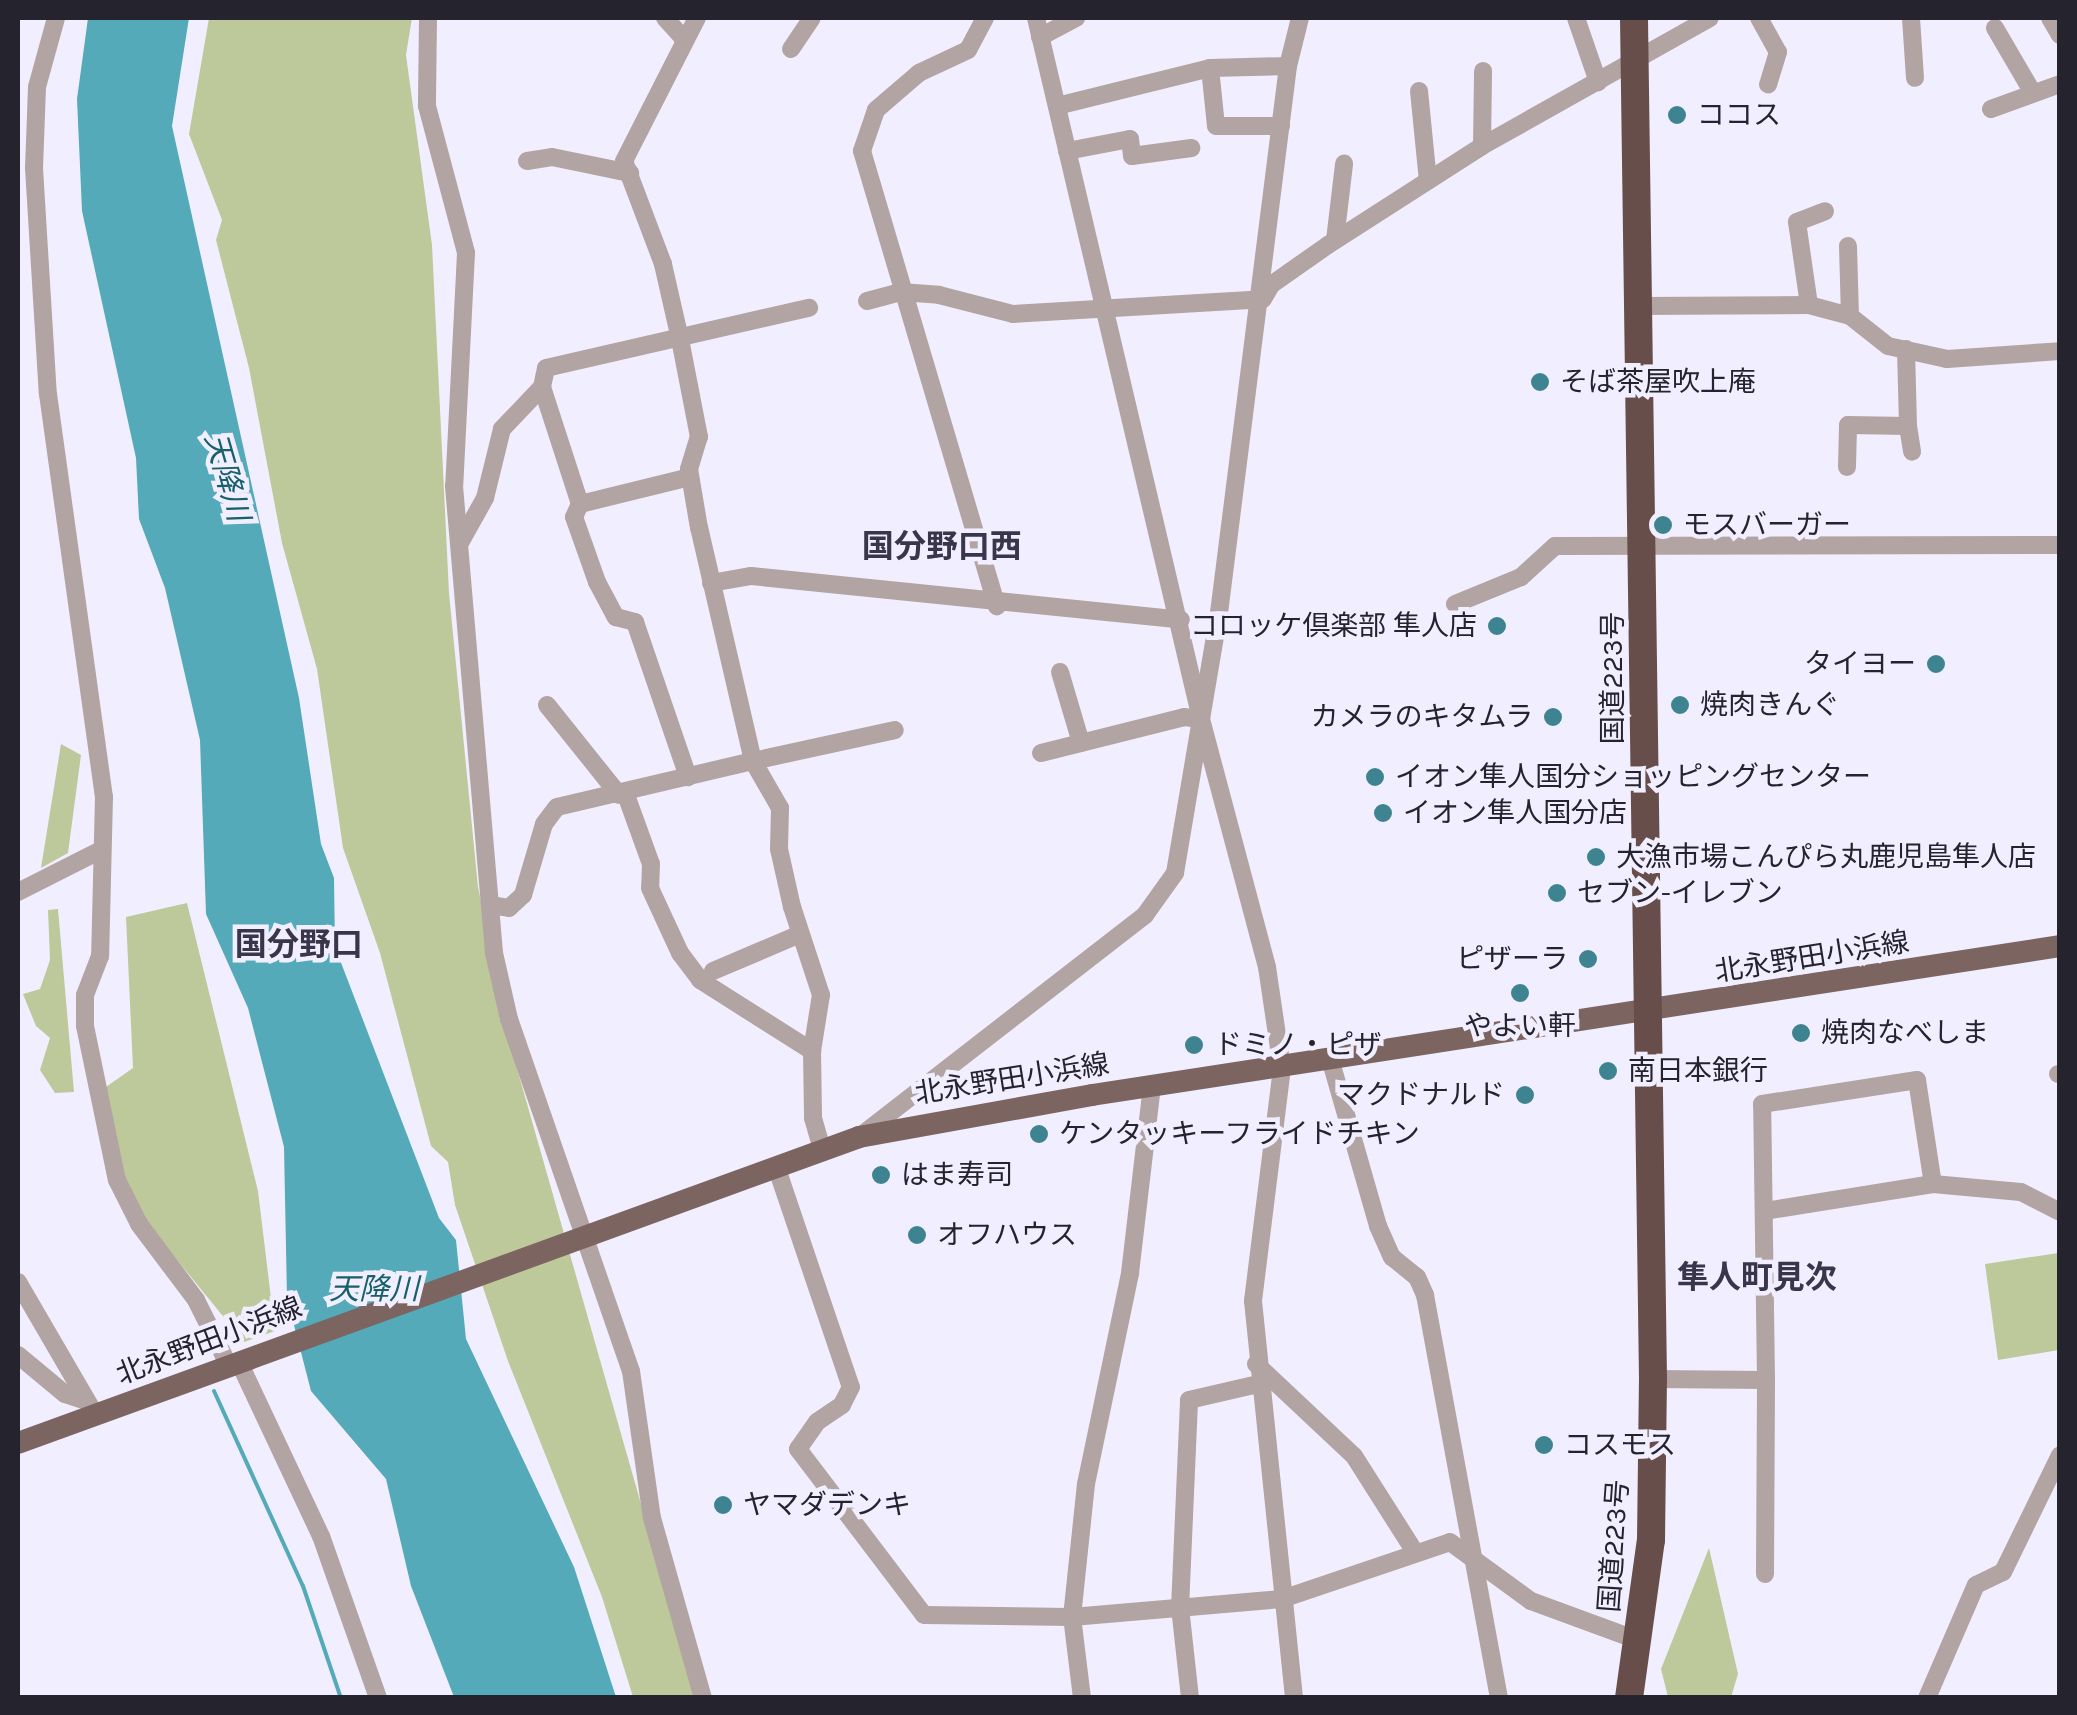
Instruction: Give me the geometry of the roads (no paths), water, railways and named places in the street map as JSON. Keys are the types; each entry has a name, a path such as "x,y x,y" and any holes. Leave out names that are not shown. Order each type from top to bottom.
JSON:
{"highway":[{"name":"国道223号","path":"1628,1698 1640,1641 1651,1540 1653,1379 1634,18"}],"main road":[{"name":"北永野田小浜線","path":"18,1442 91,1409 242,1361 551,1244 581,1237 859,1137 1152,1087 1647,1014 2060,946"}],"street":[{"path":"56,18 37,87 36,187 48,394 104,798 100,956 85,994 85,1026 107,1146 139,1224 242,1361 321,1536 378,1698"},
{"path":"428,18 428,106 466,253 456,398 459,546 490,905 509,1019 581,1237 631,1371 652,1518 703,1698"},
{"path":"665,18 682,37"},
{"path":"697,18 682,37 624,160 663,264 700,437 690,478 711,583 753,761 780,808 779,849 798,935 821,996 812,1051 813,1118 822,1148"},
{"path":"792,50 812,18"},
{"path":"984,18 968,50 895,91 865,130 862,151 900,292 997,606"},
{"path":"1036,18 1201,719 1267,967 1282,1068 1253,1301 1258,1384 1294,1698"},
{"path":"1040,37 1076,18"},
{"path":"859,1137 947,1065 1092,958 1162,894 1181,854 1263,300 1288,66 1300,18"},
{"path":"1576,18 1598,82"},
{"path":"1263,300 1271,285 1482,146 1710,18"},
{"path":"1759,18 1778,52 1768,85"},
{"path":"1911,18 1915,78"},
{"path":"2050,18 2060,35"},
{"path":"1996,28 2033,94"},
{"path":"1057,106 1210,68 1288,66"},
{"path":"1210,68 1216,126 1281,126"},
{"path":"1482,146 1484,71"},
{"path":"1991,109 2060,84"},
{"path":"1419,90 1428,181"},
{"path":"1067,150 1130,139 1132,156 1167,158 1192,148"},
{"path":"528,161 552,157 630,173"},
{"path":"1335,240 1344,164"},
{"path":"1809,305 1797,222 1825,211"},
{"path":"1848,246 1850,316"},
{"path":"867,302 900,292 1013,314 1103,304 1263,300"},
{"path":"1639,306 1809,305 1850,316 1888,346 1947,360 2060,351"},
{"path":"688,777 635,622 616,616 598,582 574,517 580,504 542,387 546,368 809,308"},
{"path":"1906,350 1912,452"},
{"path":"459,546 485,498 502,429 542,387"},
{"path":"1848,468 1848,424 1908,426"},
{"path":"580,504 690,478"},
{"path":"1455,604 1521,577 1556,546 2060,545"},
{"path":"711,583 751,576 997,606 1180,620"},
{"path":"1060,672 1082,743"},
{"path":"547,704 622,795 651,864 650,888 680,953 700,980 812,1051"},
{"path":"1041,753 1184,717 1201,719"},
{"path":"490,905 509,908 523,895 544,824 557,808 894,730"},
{"path":"18,892 101,850"},
{"path":"714,970 798,935"},
{"path":"1331,1062 1378,1226 1392,1257 1417,1277 1425,1295 1498,1698"},
{"path":"1765,1574 1762,1104 1917,1080 1933,1184"},
{"path":"1082,1698 1072,1617 1086,1484 1130,1273 1152,1087"},
{"path":"776,1166 851,1386 842,1405 800,1439 806,1464 860,1526 901,1592 924,1616 1072,1617 1282,1598 1450,1542 1531,1601 1640,1641"},
{"path":"1764,1211 1933,1184 2020,1192 2057,1206"},
{"path":"18,1282 91,1409"},
{"path":"18,1355 65,1394 91,1409"},
{"path":"1256,1364 1354,1456 1415,1552"},
{"path":"1653,1379 1766,1380"},
{"path":"1190,1698 1180,1608 1189,1400 1258,1384"},
{"path":"1927,1698 1976,1586 2003,1572 2060,1455"}],"water":[{"name":"天降川","path":"88,18 189,18 172,126 299,698 321,844 334,878 335,947 439,1218 456,1240 466,1339 574,1567 616,1697 454,1697 411,1586 386,1479 311,1391 287,1298 284,1147 248,1008 206,914 200,740 165,588 139,519 136,458 82,211 77,99"}],"waterway":[{"path":"214,1391 303,1586 341,1698"}],"place":[{"name":"ココス","path":"1677,115"},
{"name":"そば茶屋吹上庵","path":"1540,382"},
{"name":"モスバーガー","path":"1663,525"},
{"name":"コロッケ倶楽部 隼人店","path":"1497,626"},
{"name":"タイヨー","path":"1936,664"},
{"name":"焼肉きんぐ","path":"1680,705"},
{"name":"カメラのキタムラ","path":"1553,717"},
{"name":"イオン隼人国分ショッピングセンター","path":"1375,777"},
{"name":"イオン隼人国分店","path":"1383,813"},
{"name":"大漁市場こんぴら丸鹿児島隼人店","path":"1596,857"},
{"name":"セブン-イレブン","path":"1557,893"},
{"name":"ピザーラ","path":"1588,959"},
{"name":"やよい軒","path":"1520,993"},
{"name":"焼肉なべしま","path":"1801,1033"},
{"name":"ドミノ・ピザ","path":"1194,1045"},
{"name":"南日本銀行","path":"1608,1071"},
{"name":"マクドナルド","path":"1525,1095"},
{"name":"ケンタッキーフライドチキン","path":"1039,1134"},
{"name":"はま寿司","path":"881,1175"},
{"name":"オフハウス","path":"917,1235"},
{"name":"コスモス","path":"1544,1445"},
{"name":"ヤマダデンキ","path":"723,1505"}],"district":[{"name":"国分野口西","path":"942,547"},
{"name":"国分野口","path":"299,945"},
{"name":"隼人町見次","path":"1757,1278"}]}
